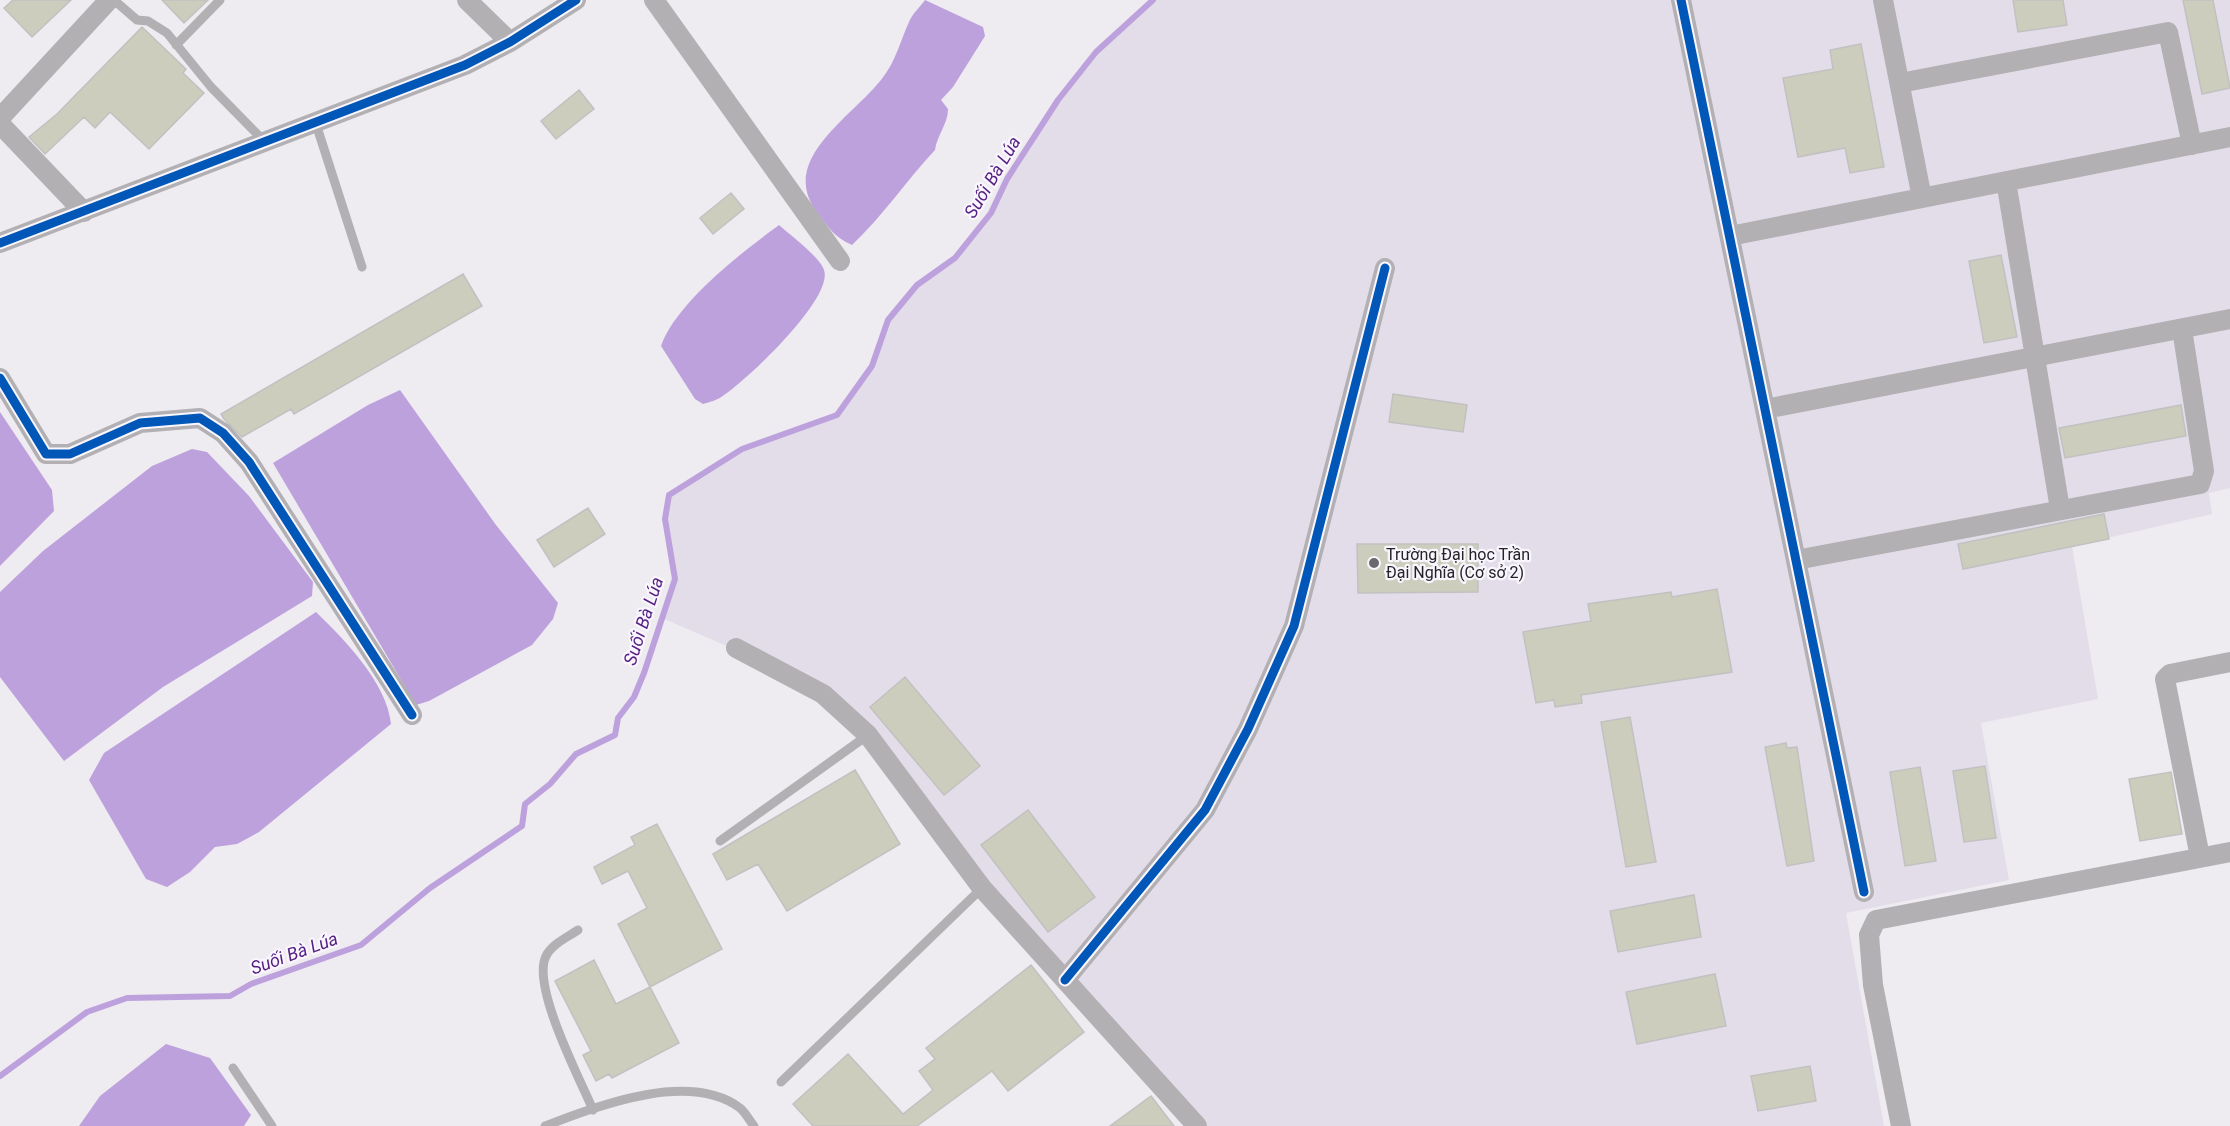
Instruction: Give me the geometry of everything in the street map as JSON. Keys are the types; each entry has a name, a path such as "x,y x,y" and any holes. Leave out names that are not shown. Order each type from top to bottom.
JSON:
{"street":[{"path":"0,118 109,0"},
{"path":"467,0 510,42"},
{"path":"0,243 316,124 465,65 510,42 576,0"},
{"path":"654,0 840,261"},
{"path":"1681,0 1864,892"},
{"path":"1883,0 1922,198"},
{"path":"1900,83 2168,32 2192,145"},
{"path":"0,124 84,212"},
{"path":"1730,236 2230,137"},
{"path":"2006,181 2060,509"},
{"path":"1065,980 1205,810 1248,729 1290,636 1386,268"},
{"path":"1765,409 2230,319"},
{"path":"1796,560 2200,484 2204,471 2182,329"},
{"path":"0,378 46,454 70,454 140,423 200,418 223,433 249,462 412,715"},
{"path":"736,648 823,694 868,735 982,888 1197,1126"},
{"path":"2200,857 2165,679 2170,674 2230,662"},
{"path":"1901,1126 1873,986 1869,935 1876,920 2230,852"}],"lane":[{"path":"114,0 137,20 148,21 167,33 211,87 265,143"},
{"path":"176,45 220,0"},
{"path":"316,124 362,267"},
{"path":"720,841 868,735"},
{"path":"781,1082 982,888"},
{"path":"578,930 550,949 544,958 542,974 545,994 559,1032 593,1110"},
{"path":"233,1068 272,1126"},
{"path":"545,1126 657,1092 703,1092 740,1108 754,1126"}],"shaded area":[{"path":"925,0 983,27 985,36 953,87 941,100 948,109 948,114 935,150 852,245 836,235 816,211 807,191 807,172 814,154 827,136 886,73 910,19"},
{"name":"Trường Đại học Trần Đại Nghĩa (Cơ sở 2)","path":"1153,0 2230,0 2230,488 2209,493 2212,514 2072,546 2098,699 1981,723 2009,880 1846,913 1884,1126 1206,1126 988,883 873,730 729,647 662,618 675,579 665,519 669,495 742,449 837,415 872,366 888,320 917,285 955,258 991,213 1007,179 1058,100 1096,52"},
{"path":"779,225 821,265 824,270 824,283 803,318 751,373 722,397 703,404 695,399 661,346 669,330 695,296 729,264"},
{"path":"400,390 496,525 558,603 553,619 532,645 429,701 416,705 273,463 368,405"},
{"path":"0,412 52,490 54,511 0,566"},
{"path":"192,449 207,452 249,496 313,582 312,596 163,687 64,761 0,677 0,592 43,551 152,466"},
{"path":"316,612 363,663 382,693 391,724 259,832 237,844 215,847 190,872 167,887 146,879 89,780 104,753"},
{"path":"166,1044 210,1058 251,1115 244,1126 79,1126 100,1096"}],"building":[{"path":"13,0 71,0 32,37 4,8"},
{"path":"162,0 208,0 184,23"},
{"path":"2013,0 2063,0 2067,25 2018,32"},
{"path":"2183,0 2213,0 2230,88 2202,94"},
{"path":"142,27 186,69 183,73 204,93 149,149 110,112 95,128 84,117 45,154 29,137 57,114"},
{"path":"1861,44 1884,167 1850,173 1845,148 1798,157 1783,78 1833,69 1830,50"},
{"path":"579,90 594,109 556,139 541,121"},
{"path":"731,193 744,209 713,234 700,218"},
{"path":"2001,255 2017,337 1984,343 1969,261"},
{"path":"463,274 482,306 294,414 291,409 242,437 221,414"},
{"path":"1393,394 1467,405 1463,432 1389,422"},
{"path":"2181,405 2186,436 2065,458 2059,428"},
{"path":"588,508 605,534 554,567 537,540"},
{"path":"2104,514 2109,539 1963,569 1958,544"},
{"path":"1357,544 1478,544 1478,592 1358,593"},
{"path":"1717,589 1732,672 1581,695 1582,703 1555,707 1554,700 1536,703 1523,632 1591,621 1588,604 1671,592 1672,597"},
{"path":"905,677 980,766 944,795 870,707"},
{"path":"1630,717 1656,862 1626,867 1601,722"},
{"path":"1786,743 1787,748 1797,747 1814,861 1787,866 1765,747"},
{"path":"1985,766 1996,838 1964,842 1953,771"},
{"path":"1920,767 1936,861 1905,866 1890,772"},
{"path":"855,770 900,844 787,911 758,864 727,880 713,854"},
{"path":"2171,772 2182,834 2140,841 2129,779"},
{"path":"1028,810 1095,897 1048,932 981,845"},
{"path":"657,824 722,949 650,987 618,924 647,908 628,871 602,884 594,867 635,845 631,837"},
{"path":"1694,895 1701,937 1618,952 1610,911"},
{"path":"594,960 616,1004 650,987 679,1043 612,1078 609,1074 596,1081 583,1055 591,1051 555,981"},
{"path":"1031,965 1084,1032 1008,1091 992,1071 917,1126 813,1126 793,1104 848,1054 903,1114 933,1090 919,1071 935,1059 926,1048"},
{"path":"1715,974 1726,1026 1637,1044 1626,992"},
{"path":"1810,1066 1816,1101 1758,1111 1751,1076"},
{"path":"1151,1096 1174,1126 1110,1126"}],"waterway":[{"name":"Suối Bà Lúa","path":"0,1076 87,1012 127,998 230,996 251,984 361,945 430,888 522,826 525,804 550,784 576,754 615,735 618,718 634,697 675,579 665,519 669,495 742,449 837,415 872,366 888,320 917,285 955,258 991,213 1007,179 1058,100 1096,52 1153,0"}],"cycle path":[{"path":"0,243 465,65 510,42 576,0"},
{"path":"1681,0 1864,892"},
{"path":"1065,980 1205,810 1248,729 1294,626 1385,268"},
{"path":"0,378 46,454 70,454 140,423 200,418 223,433 249,462 412,715"}],"place":[{"name":"Trường Đại học Trần Đại Nghĩa (Cơ sở 2)","path":"1374,563"}]}
